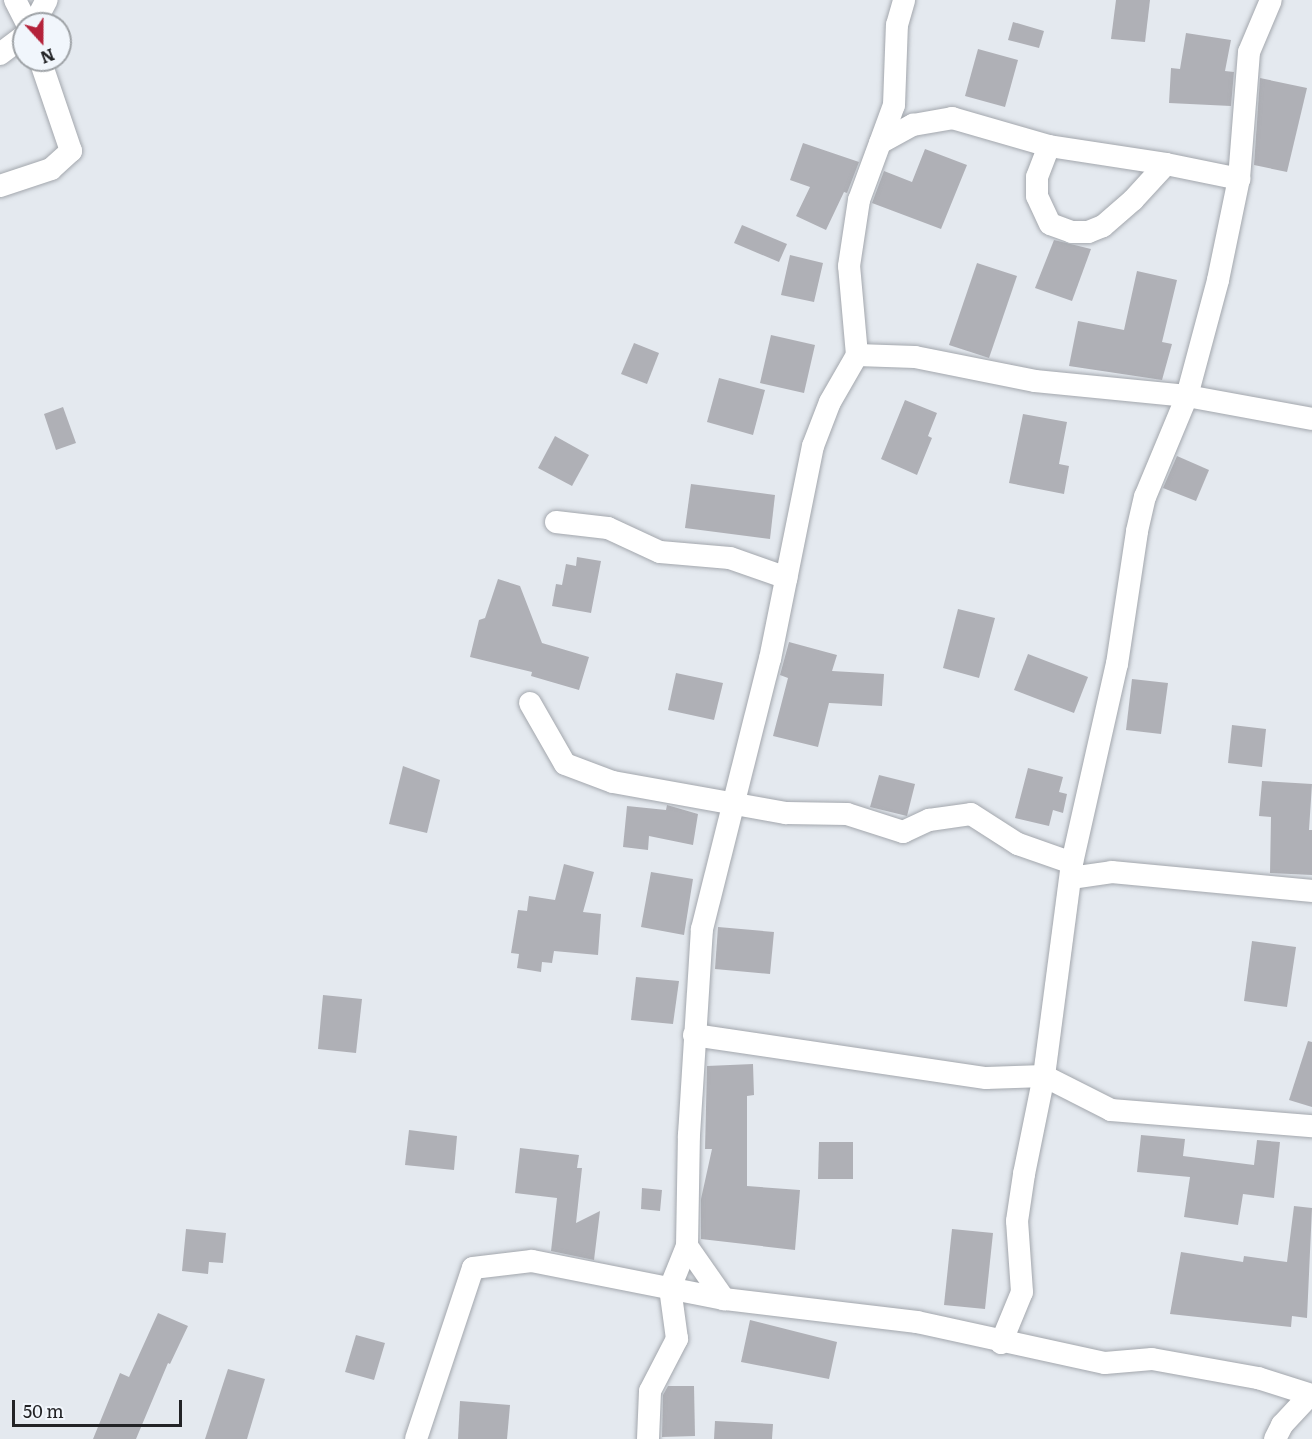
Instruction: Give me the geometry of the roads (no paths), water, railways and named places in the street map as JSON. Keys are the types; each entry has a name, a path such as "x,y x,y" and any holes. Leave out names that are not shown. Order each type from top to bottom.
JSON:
{"street":[{"path":"648,1439 650,1390 677,1339 670,1288 687,1246 694,1035 702,929 788,578 813,446 830,402 857,355 849,266 859,200 894,105 897,26 904,0"},
{"path":"1001,1343 1022,1292 1017,1221 1044,1076 1072,870 1117,664 1145,497 1187,396 1239,179 1249,52 1271,0"},
{"path":"0,186 51,169 71,151 44,72"},
{"path":"880,143 913,125 952,118 1049,146 1166,164 1239,179"},
{"path":"1049,146 1037,177 1037,196 1050,224 1072,232 1103,226 1166,164"},
{"path":"857,355 915,357 1035,381 1187,396 1312,419"},
{"path":"556,522 608,528 660,552 730,558 788,578"},
{"path":"530,703 565,764 613,782 786,813 847,814 903,832 929,820 971,814 1018,844 1072,870 1312,891"},
{"path":"694,1035 986,1078 1044,1076 1111,1110 1312,1126"},
{"path":"687,1246 724,1299"},
{"path":"416,1439 473,1268 532,1261 724,1299 917,1322 1001,1343 1105,1363 1164,1361 1258,1377 1311,1395 1282,1425 1275,1439"}]}
